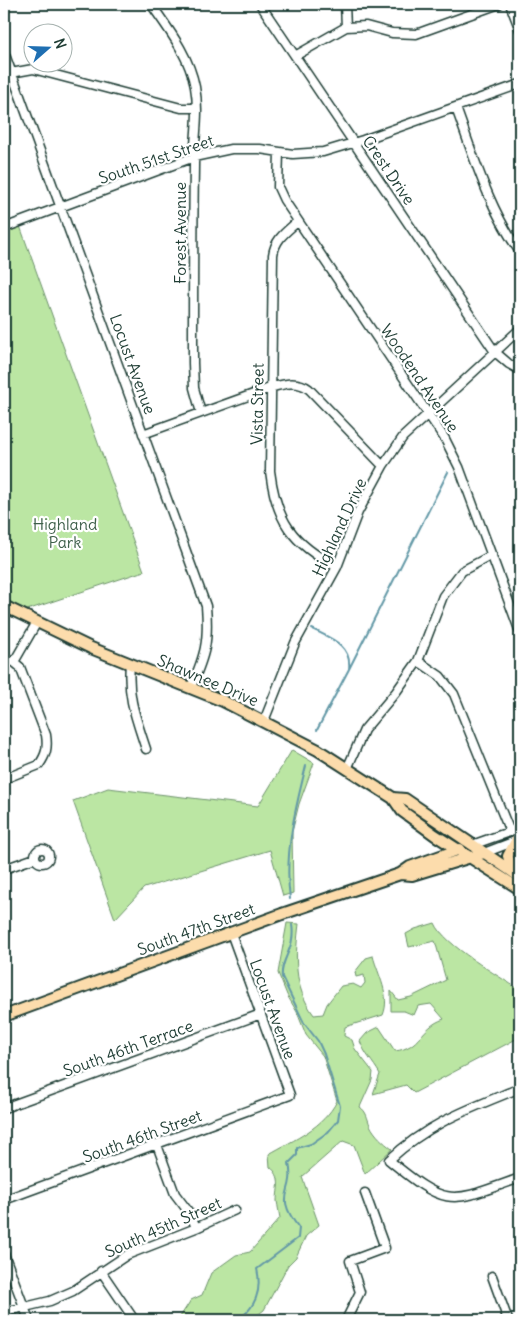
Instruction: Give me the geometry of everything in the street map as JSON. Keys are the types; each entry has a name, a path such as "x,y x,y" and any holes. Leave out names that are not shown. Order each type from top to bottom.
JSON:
{"main road":[{"name":"Shawnee Drive","path":"4,606 130,664 191,687 264,721 318,750 393,798 402,811 435,835 520,889"},
{"name":"Shawnee Drive","path":"393,798 405,799 517,875"},
{"path":"432,860 438,852 435,835"},
{"path":"515,838 508,856 517,875"},
{"name":"South 47th Street","path":"400,874 405,869 472,845"},
{"name":"South 47th Street","path":"4,1016 230,933 400,874 412,875 484,853"}],"street":[{"name":"Forest Avenue","path":"151,4 177,42 188,65 195,87 197,108 194,157 192,363 194,388 201,413"},
{"name":"Crest Drive","path":"260,4 495,352 509,364 520,370"},
{"path":"345,4 346,27"},
{"path":"295,56 346,27 366,26 392,33 416,34 499,4"},
{"path":"510,4 520,30"},
{"name":"Locust Avenue","path":"4,52 206,606 208,632 206,652 191,687"},
{"path":"11,73 33,69 181,108 197,108"},
{"name":"South 51st Street","path":"4,228 194,157 230,148 309,154 354,143 520,84"},
{"path":"456,108 494,209 520,252"},
{"name":"Woodend Avenue","path":"279,152 278,187 297,222 428,413 459,467 520,632"},
{"name":"Vista Street","path":"297,222 274,246 270,471 273,495 281,518 295,539 315,556 337,567"},
{"name":"Highland Drive","path":"264,721 295,643 337,567 358,512 383,466 403,437 520,329"},
{"path":"143,434 270,388 285,384 304,385 383,466"},
{"path":"347,769 364,730 396,692 418,661 443,596 462,571 492,555"},
{"path":"14,662 37,622"},
{"path":"4,660 14,662 20,667 46,736 47,744 46,751 39,765 4,779"},
{"path":"418,661 440,676 454,694 515,838"},
{"path":"130,664 128,686 130,701 146,749"},
{"name":"South 47th Street","path":"484,853 515,838 520,828"},
{"name":"South 47th Street","path":"472,845 515,838"},
{"path":"4,869 35,858"},
{"name":"Locust Avenue","path":"230,933 290,1095"},
{"name":"South 46th Terrace","path":"4,1108 261,1014"},
{"path":"520,1088 444,1120 414,1138 389,1160 421,1187 441,1196 454,1198 471,1196 520,1178"},
{"name":"South 46th Street","path":"4,1200 157,1146 290,1095"},
{"path":"157,1146 175,1194 191,1215 196,1228"},
{"path":"346,1320 360,1292 350,1261 385,1248 365,1193"},
{"name":"South 45th Street","path":"4,1312 50,1301 73,1291 127,1255 196,1228 235,1210"},
{"path":"4,1254 22,1307 29,1320"},
{"path":"101,1271 133,1318"},
{"path":"492,1276 508,1320"}],"green space":[{"name":"Highland Park","path":"20,226 144,571 27,610 4,599 4,232"},
{"path":"292,750 314,763 299,804 292,832 293,893 283,896 270,850 144,888 115,919 73,801 108,788 258,806"},
{"path":"287,923 299,924 296,959 297,971 302,993 314,1015 323,1014 327,1004 341,986 353,984 361,988 365,983 364,975 356,977 355,972 366,958 373,956 385,993 386,1000 383,1015 345,1027 344,1036 352,1040 355,1049 373,1072 372,1080 360,1107 374,1132 392,1149 365,1174 354,1145 343,1141 302,1177 319,1225 306,1236 296,1257 288,1265 264,1310 251,1320 178,1320 191,1300 202,1295 211,1273 236,1255 250,1252 280,1218 277,1201 278,1179 270,1167 269,1154 316,1126 324,1119 337,1101 323,1056 306,1035 278,973"},
{"path":"435,923 440,932 460,950 520,990 520,1037 414,1093 406,1085 373,1094 380,1074 366,1054 360,1041 367,1033 379,1027 395,1051 410,1046 430,1027 444,1019 431,1004 418,1006 414,1015 404,1011 391,1011 391,991 398,1000 411,997 446,980 435,941 409,947 406,934"}],"waterway":[{"path":"349,669 448,472"},
{"path":"312,629 338,643 347,654 349,661 349,669 317,730"},
{"path":"290,899 288,865 290,848 306,766"},
{"path":"238,1320 249,1310 256,1298 259,1284 257,1269 298,1238 299,1228 291,1216 286,1200 290,1182 289,1163 297,1155 297,1148 311,1144 328,1132 338,1120 340,1106 324,1054 318,1041 304,1023 282,977 283,965 292,941 292,925"}]}
